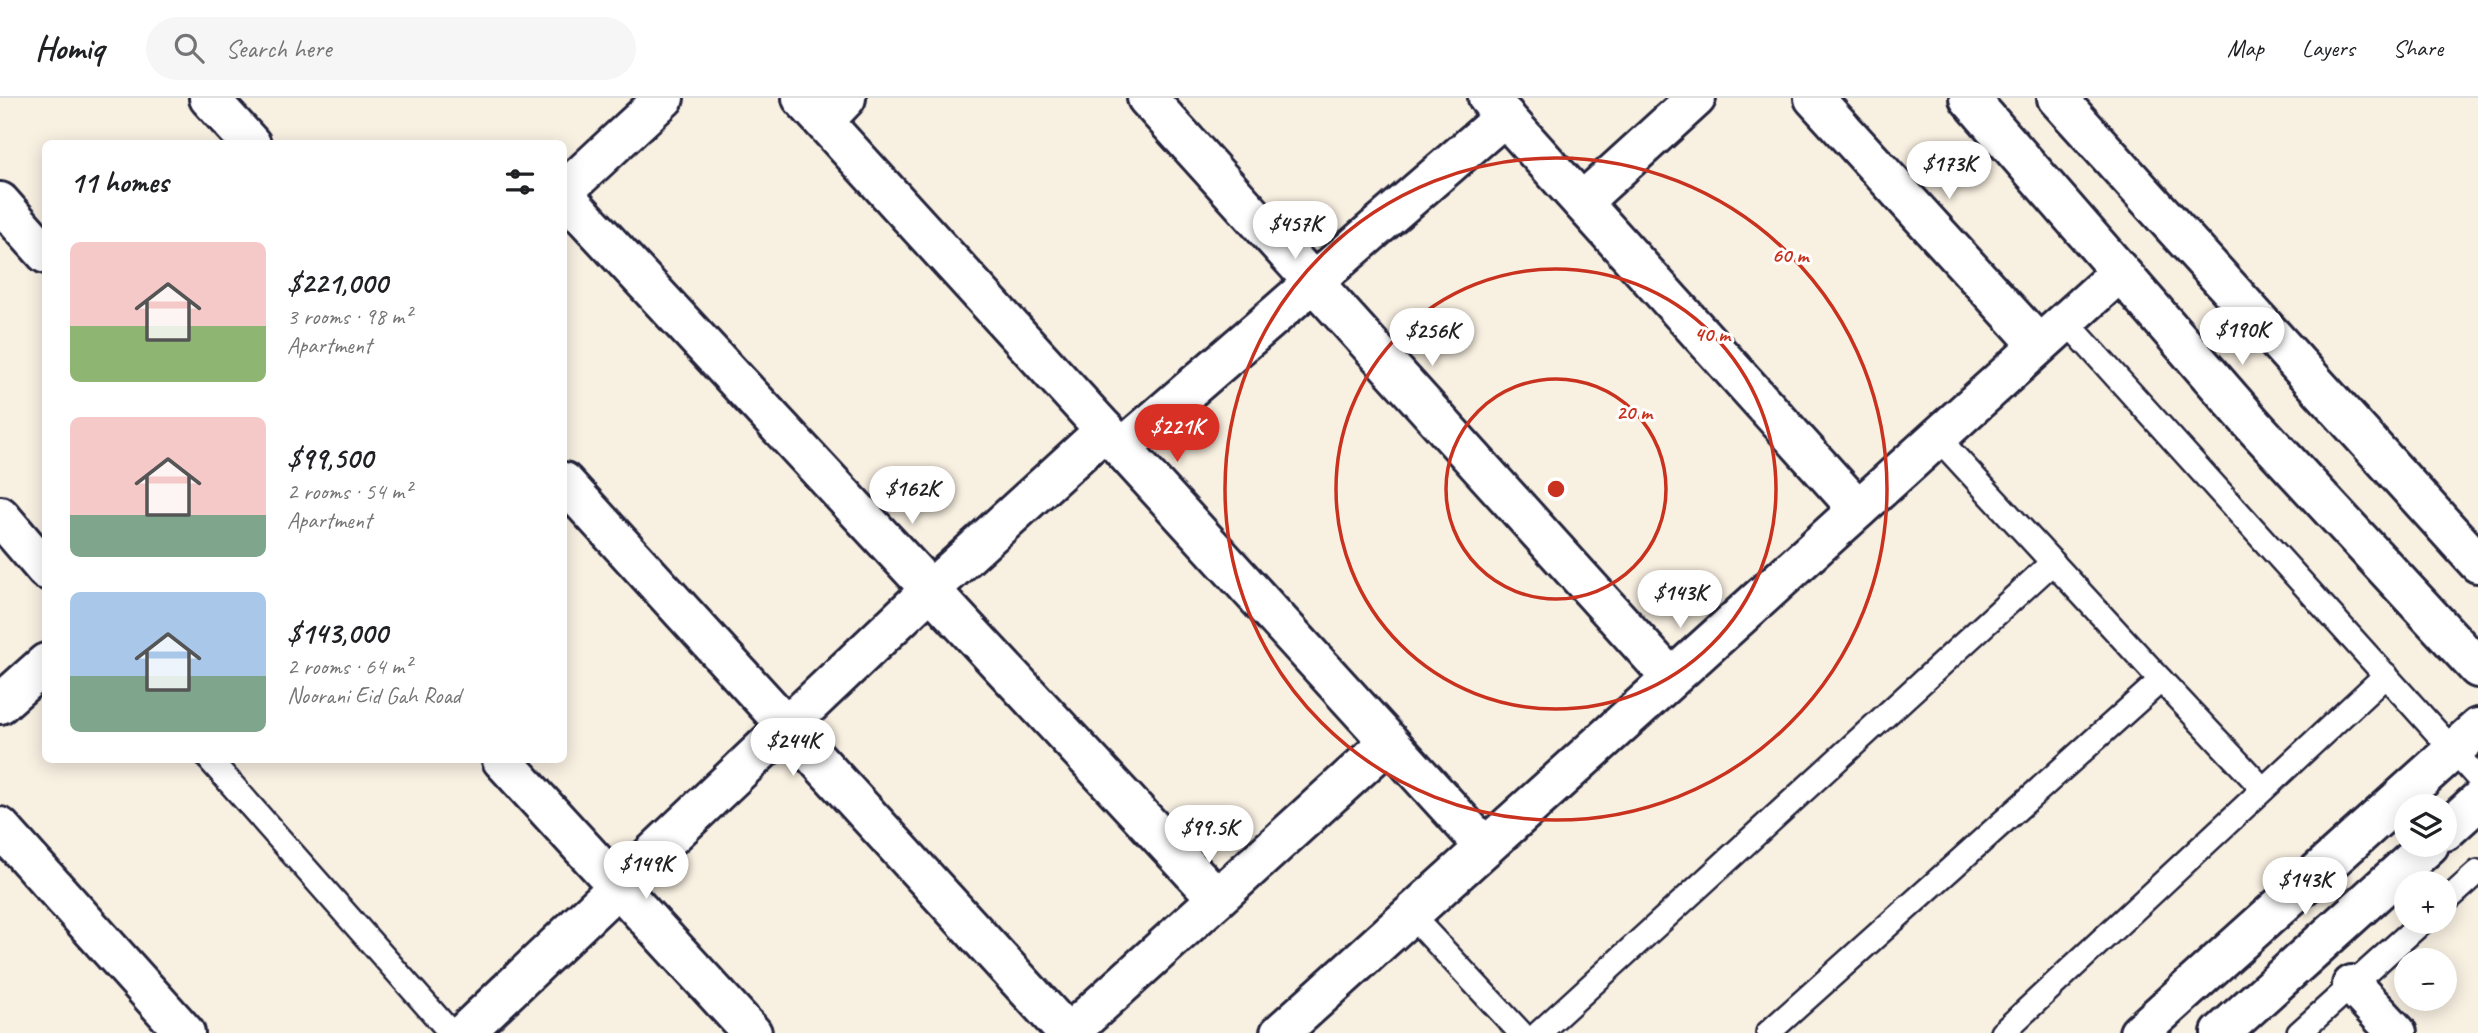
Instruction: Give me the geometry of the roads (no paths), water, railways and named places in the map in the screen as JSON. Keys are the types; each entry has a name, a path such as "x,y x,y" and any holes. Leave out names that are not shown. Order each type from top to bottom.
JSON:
{"street":[{"path":"209,98 247,140"},
{"path":"567,190 664,98"},
{"path":"1147,98 1671,678"},
{"path":"1582,202 1696,98"},
{"path":"1814,98 2053,333"},
{"path":"1969,98 2255,427 2478,668"},
{"path":"2057,98 2473,546"},
{"path":"824,106 1114,439 1485,847"},
{"path":"464,1033 930,590 1114,439 1315,283 1496,107 1858,509"},
{"path":"567,196 1217,898"},
{"path":"0,202 42,249"},
{"path":"1280,1033 2120,272"},
{"path":"567,485 1068,1033 1389,742"},
{"path":"0,516 42,565"},
{"path":"0,704 42,667"},
{"path":"2139,1033 2470,753"},
{"path":"505,763 752,1033"},
{"path":"2457,820 2478,802"},
{"path":"0,827 185,1033"},
{"path":"2221,1033 2417,857"},
{"path":"2352,985 2397,1033"}],"lane":[{"path":"2053,333 2386,675 2470,753"},
{"path":"1937,438 2263,789"},
{"path":"1539,1033 2053,562"},
{"path":"2002,1033 2386,675"},
{"path":"1769,1033 2161,680"},
{"path":"213,763 452,1033"},
{"path":"2457,891 2478,872"},
{"path":"1410,915 1521,1033"},
{"path":"2299,1033 2409,934"}]}
